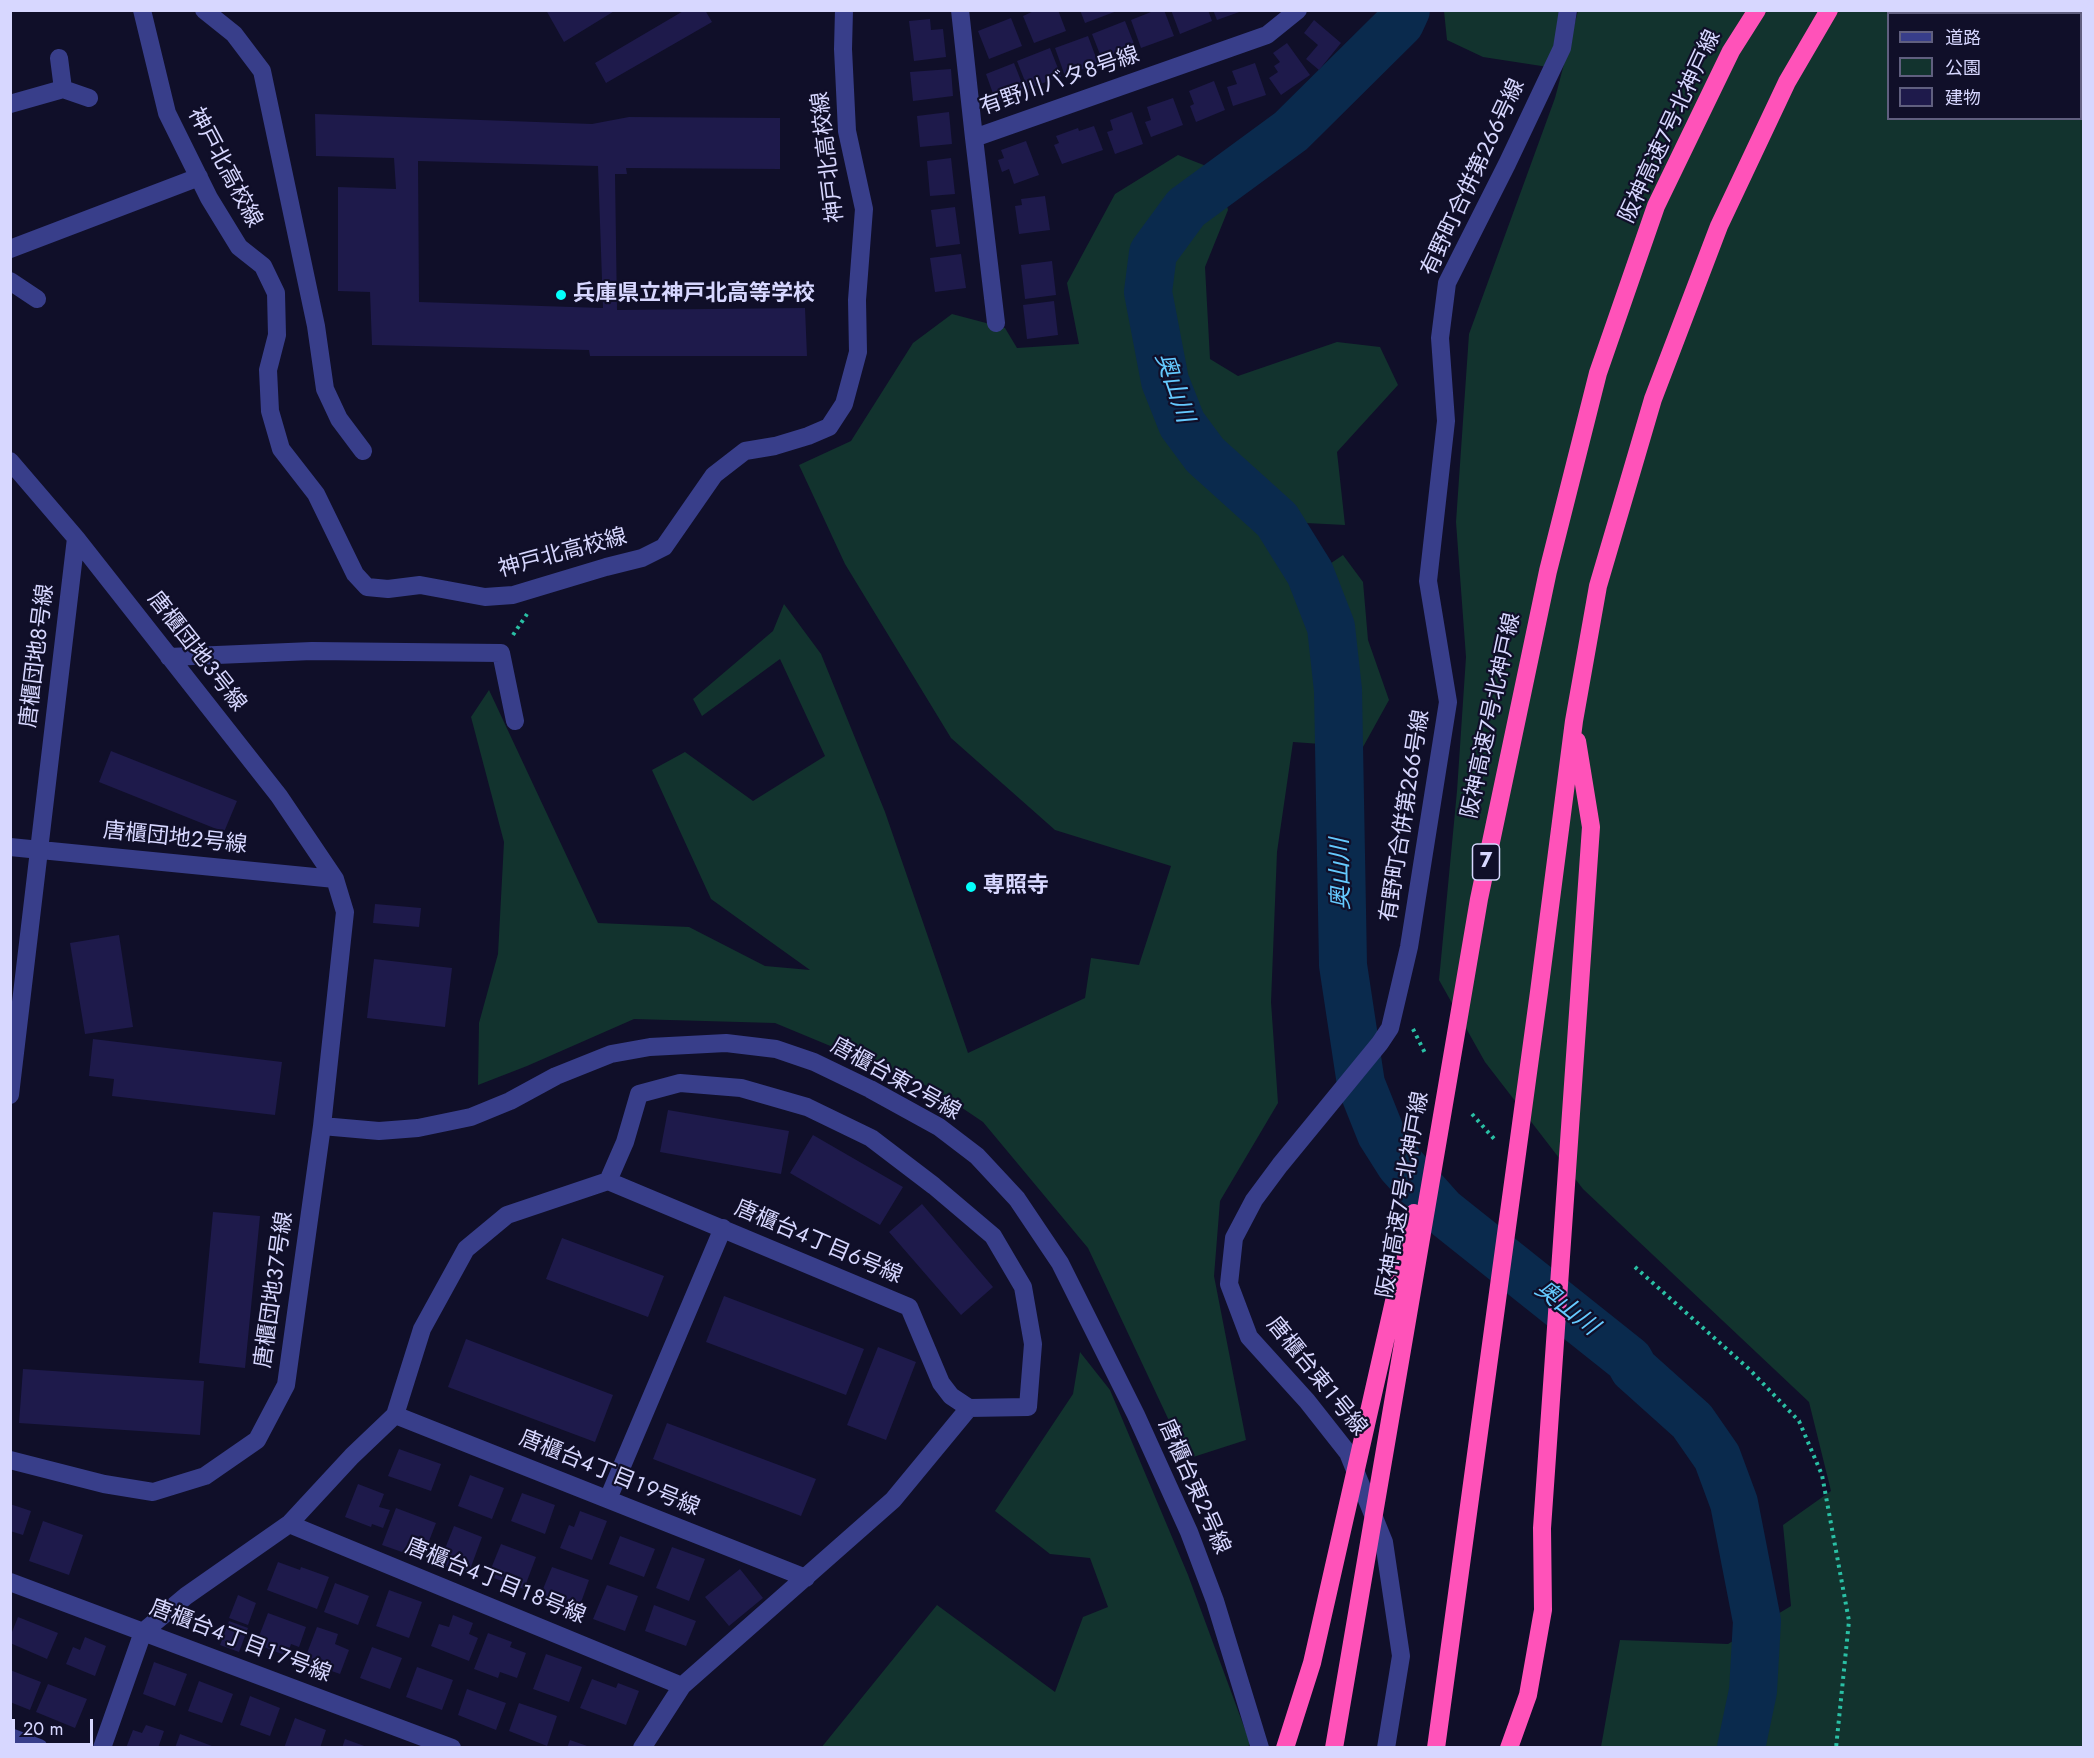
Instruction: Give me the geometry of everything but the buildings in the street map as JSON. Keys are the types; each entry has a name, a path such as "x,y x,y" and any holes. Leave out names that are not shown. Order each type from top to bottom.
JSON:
{"highway":[{"name":"阪神高速7号北神戸線","path":"1334,1748 1479,899 1548,571 1598,372 1656,206 1731,51 1756,10"},
{"path":"1436,1748 1574,721 1598,586 1653,399 1719,226 1787,82 1830,10"},
{"path":"1509,1748 1528,1695 1543,1610 1542,1528 1591,827 1574,721"},
{"path":"1284,1748 1312,1663 1460,1013"}],"street":[{"name":"神戸北高校線","path":"142,10 167,113 199,177 239,247 263,266 276,293 277,335 268,370 270,411 281,449 316,494 355,574 367,587 388,589 420,585 485,597 513,595 642,558 664,547 714,475 745,451 775,446 828,427 843,404 858,352 857,300 864,209 847,131 843,49 844,10"},
{"path":"204,10 234,34 262,71 316,326 325,389 339,419 363,451"},
{"name":"有野川バタ８号線","path":"996,322 974,138 1267,35 1298,10"},
{"name":"有野町合併第２６６号線","path":"1380,1043 1390,1028 1409,947 1448,702 1428,581 1446,421 1440,338 1447,283 1562,48 1568,10"},
{"path":"961,11 974,138"},
{"path":"59,58 63,89"},
{"path":"10,104 63,89 89,98"},
{"path":"10,249 199,177"},
{"path":"10,281 37,299"},
{"name":"唐櫃団地３号線","path":"10,461 76,538 279,796 335,879"},
{"name":"唐櫃団地８号線","path":"10,1095 76,538"},
{"path":"169,657 312,651 501,653 515,721"},
{"name":"唐櫃団地２号線","path":"10,847 335,879"},
{"name":"唐櫃団地３７号線","path":"10,1460 104,1484 153,1492 205,1476 257,1440 286,1385 322,1126 345,912 335,879"},
{"name":"唐櫃台東２号線","path":"322,1126 379,1131 418,1128 471,1117 510,1101 556,1076 611,1054 650,1047 726,1042 776,1049 814,1062 870,1089 939,1127 977,1156 1017,1199 1060,1263 1136,1415 1189,1532 1215,1601 1260,1748"},
{"name":"唐櫃台東１号線","path":"1380,1043 1254,1200 1234,1238 1229,1284 1249,1337 1307,1401 1348,1453 1384,1542 1401,1656 1386,1748"},
{"path":"102,1748 143,1632 186,1596 289,1524 352,1456 395,1415 422,1329 466,1249 507,1215 608,1181 625,1142 639,1094 680,1083 741,1088 807,1107 871,1138 934,1186 993,1236 1023,1287 1033,1344 1028,1407 969,1408 893,1500 682,1686 642,1748"},
{"name":"唐櫃台４丁目６号線","path":"608,1181 909,1307 941,1383 951,1396 969,1408"},
{"path":"608,1499 723,1228"},
{"name":"唐櫃台４丁目１９号線","path":"395,1415 806,1578"},
{"name":"唐櫃台４丁目１８号線","path":"289,1524 682,1686"},
{"name":"唐櫃台４丁目１７号線","path":"10,1582 452,1748"},
{"path":"10,1737 39,1748"}],"path":[{"path":"501,653 545,585"},
{"path":"1472,1114 1498,1143"},
{"path":"1635,1267 1750,1370 1798,1421 1822,1475 1849,1622 1836,1748"}],"green space":[{"path":"1444,11 1559,11 1558,44 1548,67 1483,57 1447,40"},
{"path":"1578,11 2083,11 2083,1747 1601,1747 1620,1640 1728,1644 1791,1606 1783,1525 1831,1491 1809,1402 1583,1189 1485,1062 1439,980 1457,791 1466,657 1456,522 1469,334 1555,98"},
{"path":"1178,155 1219,171 1228,210 1205,267 1210,359 1238,376 1337,342 1380,347 1398,385 1337,452 1345,525 1306,523 1274,554 1303,582 1343,555 1363,582 1368,640 1389,700 1363,747 1293,742 1277,852 1271,1002 1278,1103 1220,1201 1214,1276 1246,1440 1187,1459 1088,1248 983,1122 934,1089 775,1023 634,1019 478,1085 479,1023 498,954 504,842 471,717 489,690 598,923 689,927 765,966 810,970 711,899 652,770 685,752 753,801 825,756 780,659 702,716 693,699 773,631 784,604 821,654 885,812 968,1053 1085,998 1091,958 1139,965 1171,866 1055,830 951,738 845,564 799,465 851,441 913,343 952,314 1005,328 1017,348 1079,344 1067,283 1115,194"},
{"path":"1080,1352 1110,1390 1188,1575 1250,1743 1248,1747 821,1748 937,1605 1055,1692 1083,1617 1108,1607 1090,1558 1050,1554 995,1511 1073,1394"}],"waterway":[{"name":"奥山川","path":"1406,10 1400,23 1291,131 1186,208 1153,253 1148,292 1165,381 1182,424 1205,455 1277,520 1310,573 1331,627 1338,690 1343,965 1361,1084 1381,1134 1400,1164 1442,1211 1629,1360 1634,1369 1692,1421 1717,1457 1734,1503 1757,1621 1753,1691 1741,1748"}],"place":[{"name":"兵庫県立神戸北高等学校","path":"561,295"},
{"name":"専照寺","path":"971,887"}]}
